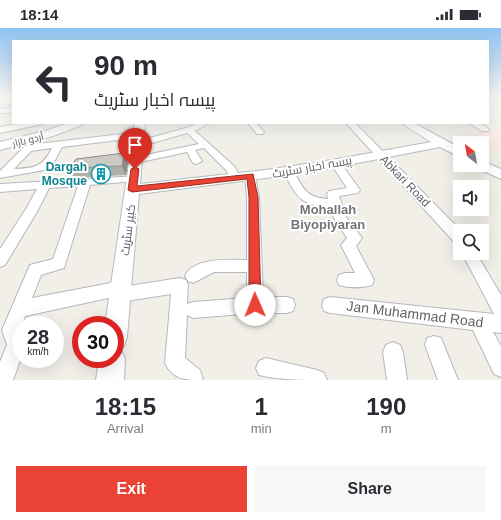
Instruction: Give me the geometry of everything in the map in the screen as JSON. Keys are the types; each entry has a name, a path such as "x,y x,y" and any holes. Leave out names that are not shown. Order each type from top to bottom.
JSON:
{"street":[{"path":"0,130 33,124"},
{"name":"اُردو بازار","path":"0,146 36,138 71,124"},
{"path":"29,148 138,141 189,130 202,124"},
{"path":"253,124 260,132"},
{"name":"Abkari Road","path":"351,124 453,232"},
{"path":"408,124 453,148"},
{"path":"475,124 485,129"},
{"path":"189,130 230,168 243,177 253,197 255,305"},
{"path":"2,175 29,148 36,138"},
{"path":"138,141 190,149 206,145"},
{"name":"کبیر سٹریٹ","path":"117,316 138,141"},
{"name":"پیسہ اخبار سٹریٹ","path":"133,184 243,177 336,164 380,154 443,143"},
{"path":"2,175 43,167 49,162 58,145"},
{"path":"190,149 197,161"},
{"path":"336,164 354,190 333,194 334,203 341,222 355,238 348,245 366,280 345,280"},
{"path":"489,169 501,175"},
{"path":"288,171 304,198 314,203 334,203"},
{"path":"3,380 16,345 11,330 35,270 59,264 85,182"},
{"path":"0,188 85,182 133,184"},
{"path":"0,261 32,210 45,184"},
{"path":"473,260 501,311"},
{"path":"193,276 212,266 254,266"},
{"path":"19,309 120,291 180,285 175,363 193,377 193,380"},
{"path":"193,310 255,305 287,305"},
{"name":"Jan Muhammad Road","path":"330,305 501,324"},
{"path":"479,322 501,367"},
{"path":"434,345 448,380"},
{"path":"393,352 397,380"},
{"path":"266,368 317,380"}],"shaded area":[{"path":"501,127 501,150 489,144 489,136 475,136 471,134"}],"building":[{"path":"124,153 122,166 69,168 76,159"}],"place":[{"name":"Dargah Mosque","path":"101,174"}],"district":[{"name":"Mohallah Biyopiyaran","path":"328,216"}],"route":[{"path":"135,169 132,190 250,176 253,197 255,305"}]}
